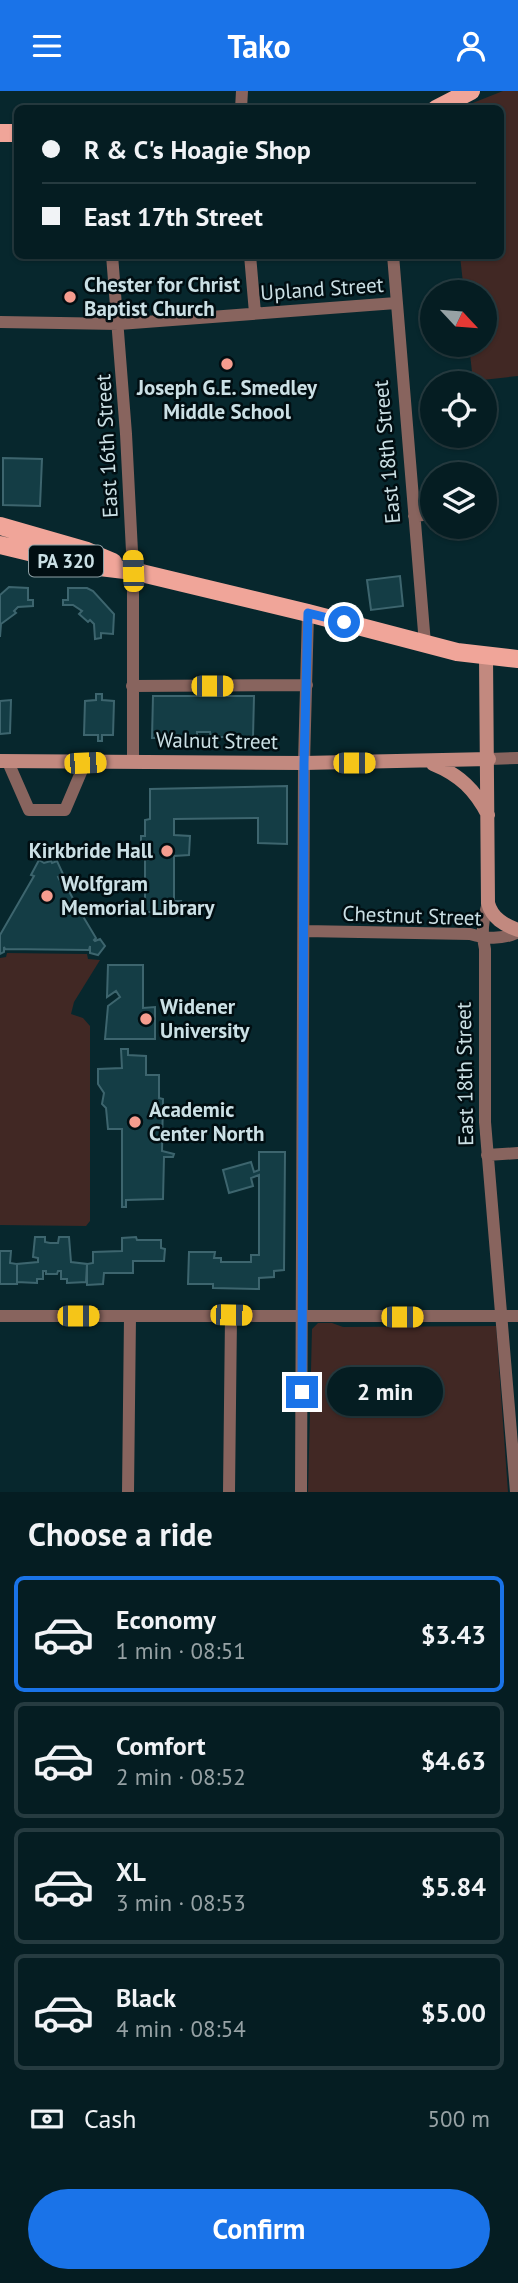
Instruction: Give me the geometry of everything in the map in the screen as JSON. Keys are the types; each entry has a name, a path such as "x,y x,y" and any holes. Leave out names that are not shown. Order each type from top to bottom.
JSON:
{"main road":[{"path":"444,105 471,91"},
{"name":"PA 320","path":"0,526 87,551 133,571"},
{"name":"PA 320","path":"0,545 83,565 133,571 425,644 486,656 518,659"}],"street":[{"name":"East 16th Street","path":"112,259 119,324 133,571 133,761"},
{"path":"250,259 255,313"},
{"name":"East 18th Street","path":"393,259 425,644"},
{"name":"Upland Street","path":"0,322 119,324 396,303"},
{"path":"414,516 420,515"},
{"path":"302,1492 304,763 308,613"},
{"name":"East 18th Street","path":"486,656 489,759 488,903 483,919 482,937 485,949 485,1122 516,1492"},
{"path":"132,686 307,685"},
{"name":"Walnut Street","path":"4,762 304,763 518,758"},
{"path":"4,762 29,810 65,810 85,763"},
{"path":"429,762 463,780 477,795 489,816"},
{"path":"488,903 491,912 499,920 518,931"},
{"name":"Chestnut Street","path":"304,931 470,934 482,937 507,937 518,931"},
{"path":"488,1155 518,1153"},
{"path":"229,1492 231,1315"},
{"path":"0,1316 518,1316"},
{"path":"128,1492 130,1316"}],"shaded area":[{"path":"503,91 518,91 518,376 497,378 497,371 472,371 470,357 497,357 497,280 463,280 460,259 504,259 504,105 468,105"},
{"path":"7,953 87,954 88,959 100,960 74,1002 71,1014 83,1018 90,1026 90,1221 86,1226 0,1225 0,958 6,957"},
{"path":"318,1323 332,1323 343,1327 496,1326 508,1492 308,1492 312,1329"}],"building":[{"path":"3,458 42,459 40,506 3,505"},
{"path":"400,576 403,606 371,610 367,580"},
{"path":"9,587 28,588 28,600 33,600 33,606 18,607 14,611 16,613 1,624 0,637 0,595"},
{"path":"68,588 87,588 93,591 114,614 113,634 101,633 101,638 95,639 94,624 79,614 82,611 73,605 63,605 63,600 68,600"},
{"path":"96,694 102,694 102,700 114,701 113,735 102,735 102,741 98,741 98,735 84,735 85,701 96,700"},
{"path":"153,696 254,696 253,737 211,737 210,732 197,732 197,738 152,738"},
{"path":"11,700 10,733 0,734 0,701"},
{"name":"Kirkbride Hall","path":"287,786 287,844 258,843 258,818 174,819 174,835 190,836 189,855 174,856 174,901 181,901 180,905 174,907 174,912 145,912 145,847 141,847 141,836 145,836 145,820 150,819 150,789"},
{"name":"Wolfgram Memorial Library","path":"39,860 44,863 57,861 63,874 59,879 61,877 96,938 94,940 100,939 105,946 98,955 90,953 90,946 89,950 4,947 4,952 0,954 0,935 34,876 31,875"},
{"path":"108,965 143,965 143,1008 155,1007 155,1039 105,1039 108,1006 120,997 116,991 107,997"},
{"name":"Academic Center North","path":"121,1049 128,1049 128,1055 146,1056 146,1075 159,1075 159,1098 163,1099 162,1151 174,1154 173,1157 164,1157 163,1199 126,1200 126,1207 122,1207 122,1129 108,1129 106,1108 102,1104 104,1093 98,1084 98,1069 122,1068"},
{"path":"259,1152 285,1152 284,1270 274,1271 274,1277 259,1278 259,1289 213,1288 213,1284 188,1284 189,1252 215,1252 214,1258 221,1258 221,1262 251,1262 251,1255 259,1255 259,1175 251,1178 253,1186 229,1193 223,1170 251,1162 254,1172 259,1170"},
{"path":"35,1237 45,1237 45,1242 58,1243 59,1237 69,1237 71,1262 87,1264 86,1282 67,1283 67,1279 61,1279 61,1271 57,1274 46,1274 46,1271 43,1271 43,1279 37,1279 37,1283 17,1282 17,1264 38,1262 38,1258 33,1257"},
{"path":"136,1237 137,1240 161,1240 161,1248 165,1249 164,1261 133,1261 133,1273 104,1273 103,1284 87,1285 87,1264 93,1263 93,1252 122,1251 122,1238"},
{"path":"0,1251 11,1251 10,1263 17,1264 17,1284 0,1284"}],"place":[{"name":"Chester for Christ Baptist Church","path":"70,297"},
{"name":"Joseph G.E. Smedley Middle School","path":"227,364"},
{"name":"Kirkbride Hall","path":"167,851"},
{"name":"Wolfgram Memorial Library","path":"47,896"},
{"name":"Widener University","path":"146,1019"},
{"name":"Academic Center North","path":"135,1122"}],"route":[{"path":"302,1392 304,763 308,613 344,622"}]}
